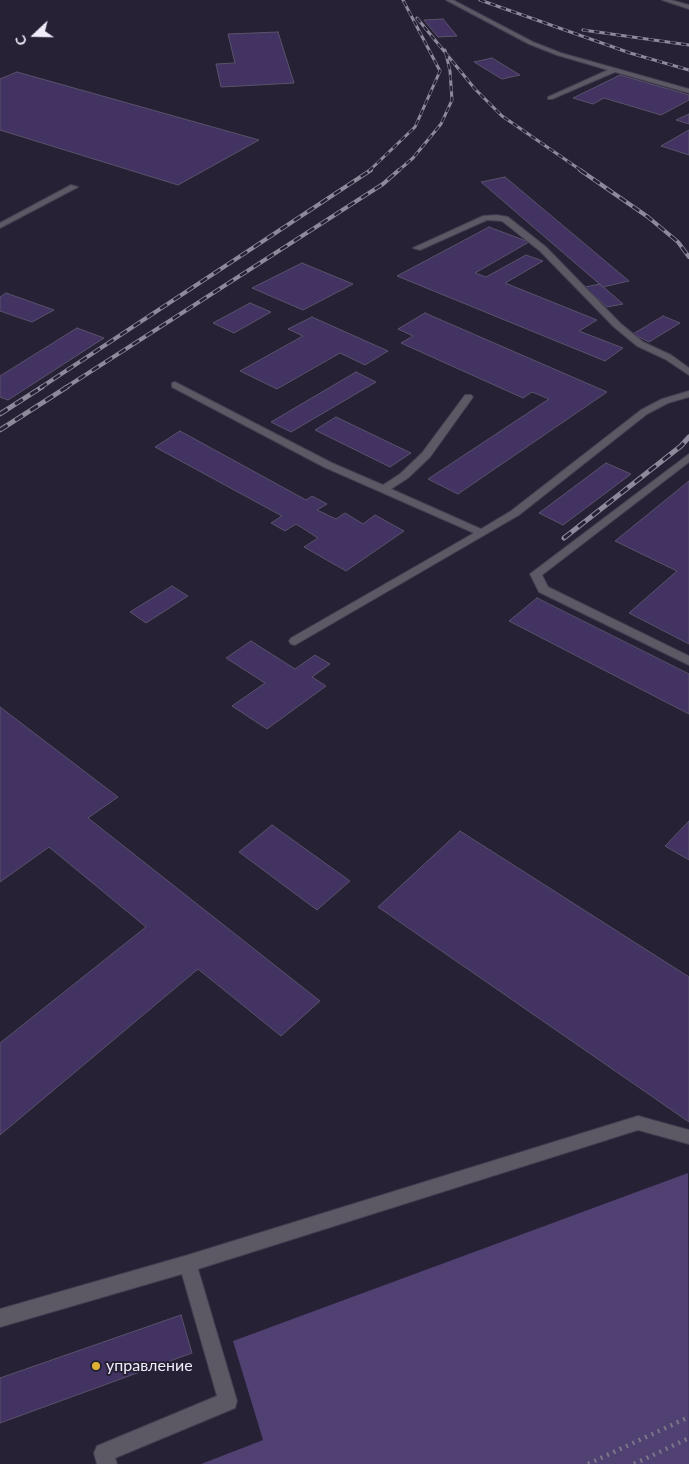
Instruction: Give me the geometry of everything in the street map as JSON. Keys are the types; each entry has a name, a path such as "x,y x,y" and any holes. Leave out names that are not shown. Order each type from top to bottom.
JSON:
{"lane":[{"path":"449,0 531,44 689,91"},
{"path":"665,0 689,7"},
{"path":"550,98 614,70"},
{"path":"0,226 74,187"},
{"path":"417,248 486,218 497,216 505,219 543,249 640,344 668,357 689,372"},
{"path":"175,385 319,461 482,533"},
{"path":"295,641 514,513 644,412 665,401 689,394"},
{"path":"383,490 404,476 426,455 468,397"},
{"path":"689,458 536,574 543,589 689,661"},
{"path":"0,1318 188,1264 638,1123 689,1137"},
{"path":"107,1464 104,1453 228,1401 188,1264"}],"path":[{"path":"588,1464 689,1417"},
{"path":"634,1464 689,1438"}],"shaded area":[{"path":"688,1173 689,1464 201,1464 263,1440 233,1341"}],"building":[{"path":"443,19 457,36 438,37 424,20"},
{"path":"278,32 294,83 221,87 216,64 235,63 228,34"},
{"path":"492,58 520,75 502,79 474,62"},
{"path":"17,72 259,140 178,185 0,130 0,79"},
{"path":"620,75 689,95 689,100 661,115 604,98 593,104 573,98"},
{"path":"689,114 689,124 676,120"},
{"path":"689,130 689,155 661,146"},
{"path":"505,177 629,281 603,287 481,182"},
{"path":"489,227 529,242 475,273 486,277 526,255 543,261 505,283 597,320 579,331 623,348 605,361 397,276"},
{"path":"302,263 353,284 303,310 252,288"},
{"path":"600,284 623,304 607,307 585,287"},
{"path":"6,293 54,310 32,322 0,311 0,297"},
{"path":"250,303 271,312 234,333 213,323"},
{"path":"425,313 607,392 458,494 428,479 549,399 532,392 523,398 401,343 413,336 398,329"},
{"path":"663,316 680,323 649,342 633,334"},
{"path":"312,317 388,351 365,365 340,353 277,389 240,371 303,336 288,329"},
{"path":"77,328 104,338 8,400 0,397 0,376"},
{"path":"356,372 376,382 291,432 271,422"},
{"path":"336,417 411,453 390,467 315,430"},
{"path":"180,431 306,500 312,496 327,504 317,510 336,519 345,513 363,524 375,515 404,531 346,571 304,547 318,538 296,524 285,531 271,523 282,516 155,447"},
{"path":"606,463 631,474 563,525 539,513"},
{"path":"689,481 689,644 629,613 677,571 615,541"},
{"path":"172,586 188,596 146,623 130,612"},
{"path":"537,598 689,674 689,714 509,621"},
{"path":"251,641 295,669 315,655 330,664 312,677 326,686 267,729 232,706 265,683 226,658"},
{"path":"0,707 118,797 88,818 320,1001 281,1036 198,969 0,1135 0,1043 146,927 49,847 0,882"},
{"path":"689,821 689,860 665,846"},
{"path":"272,825 350,881 317,910 239,852"},
{"path":"460,831 689,977 689,1122 378,907"},
{"name":"управление","path":"181,1315 192,1353 0,1423 0,1378"}],"railway":[{"path":"369,171 415,127 440,71 403,0"},
{"path":"480,0 630,53 689,70"},
{"path":"417,18 446,53"},
{"path":"583,30 689,45"},
{"path":"398,171 413,158 441,124 452,100 450,71 446,53"},
{"path":"446,53 475,89 502,116 582,171"},
{"path":"40,388 371,170"},
{"path":"65,388 383,184 399,170"},
{"path":"580,170 648,217 678,242 689,257"},
{"path":"0,414 42,387"},
{"path":"0,430 67,387"},
{"path":"564,538 681,446 689,437"}],"place":[{"name":"управление","path":"96,1366"}]}
